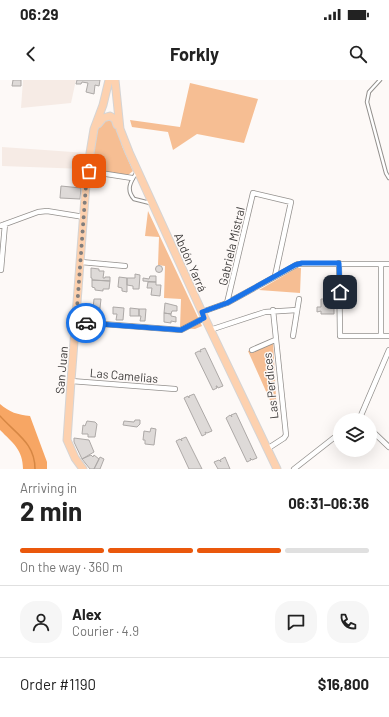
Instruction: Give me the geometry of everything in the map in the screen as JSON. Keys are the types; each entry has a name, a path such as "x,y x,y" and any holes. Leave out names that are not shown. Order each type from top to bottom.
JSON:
{"main road":[{"name":"San Juan","path":"83,469 75,458 68,440 71,381 87,171 94,129 103,105 109,80"},
{"name":"Abdón Yarrá","path":"115,80 120,129 128,152 276,469"},
{"path":"94,129 103,118 110,116 115,119 120,129"}],"street":[{"path":"87,171 132,178"},
{"name":"Gabriela Mistral","path":"227,303 253,193 291,202 275,276"},
{"path":"0,226 38,212 84,217"},
{"path":"0,270 5,224"},
{"path":"81,262 126,266"},
{"path":"339,263 340,336 389,336"},
{"path":"76,322 181,330 203,315 298,264 389,264"},
{"path":"381,264 381,336"},
{"path":"293,336 299,299"},
{"path":"210,330 262,312 273,310 297,310"},
{"name":"Las Perdices","path":"267,449 284,438 286,435 273,310"},
{"path":"252,350 275,340"},
{"path":"362,413 389,350"},
{"name":"Las Camelias","path":"71,381 175,389"},
{"path":"377,436 389,447"},
{"path":"294,469 333,438"}],"lane":[{"path":"380,80 369,92 367,102 386,173 389,178"},
{"path":"138,171 129,183 132,198 138,201 152,203"}],"shaded area":[{"path":"23,80 76,80 71,103 21,108"},
{"path":"190,83 258,99 244,143 197,134 173,150 168,132 132,127 130,120 180,127"},
{"path":"113,119 119,132 122,146 133,171 128,175 90,171 93,146 101,122"},
{"path":"2,147 87,153 85,169 2,166"},
{"path":"148,211 202,326 195,329 180,328 181,299 164,298 165,266 158,265 159,237 145,236"},
{"path":"297,268 301,268 300,293 259,290"},
{"path":"273,341 277,416 248,351"},
{"path":"0,404 14,413 30,416 47,462 47,469 23,469 23,462 19,452 13,443 0,430"}],"building":[{"path":"13,80 21,80 21,86 12,86"},
{"path":"77,80 100,80 99,86 95,85 94,94 86,92 88,83 82,82 81,84 76,84"},
{"path":"61,186 81,188 80,199 60,198"},
{"path":"159,266 162,269 159,272 156,269"},
{"path":"91,268 104,271 103,278 110,277 110,281 92,280"},
{"path":"135,274 140,275 139,289 133,289 133,286 127,285 127,278 135,278"},
{"path":"150,276 156,276 156,282 143,281 143,278 149,279"},
{"path":"119,277 127,278 127,292 122,291 122,288 118,287"},
{"path":"92,280 110,281 109,289 103,289 103,291 95,290 95,288 92,287"},
{"path":"148,282 156,282 156,285 161,285 160,296 151,295 152,288 147,288"},
{"path":"94,299 101,299 100,308 93,308"},
{"path":"321,299 334,299 334,314 321,314 321,311 317,312 317,307 321,307"},
{"path":"165,303 177,306 177,311 172,311 171,314 164,313"},
{"path":"113,307 124,308 123,320 116,320 117,314 113,314"},
{"path":"100,308 100,316 88,315 89,309"},
{"path":"130,308 139,309 139,316 130,316"},
{"path":"139,309 146,309 145,321 140,321 141,316 139,316"},
{"path":"164,313 171,314 171,316 176,317 176,322 164,322"},
{"path":"205,348 223,386 218,388 216,386 217,388 213,390 195,353 199,351 201,352 200,350"},
{"path":"194,394 212,431 207,433 205,432 206,434 202,436 184,398 188,396 189,398 189,396"},
{"path":"236,413 257,458 252,460 250,458 251,460 247,462 226,418 230,415 232,417 231,415"},
{"path":"135,420 140,420 140,424 137,427 123,425 124,421 134,422"},
{"path":"87,421 95,422 97,424 95,437 88,437 88,434 82,434 83,425 85,426"},
{"path":"151,428 156,429 154,445 145,444 145,440 143,440 144,431 150,432"},
{"path":"186,437 202,469 189,469 176,441 180,439 182,441 181,439"},
{"path":"74,438 89,440 94,452 82,459 74,442"},
{"path":"91,455 93,457 94,455 99,459 94,469 90,469 82,459"},
{"path":"100,457 104,459 100,469 94,469"},
{"path":"225,457 230,469 218,469 214,462 219,460 221,462 220,460"}],"waterway":[{"path":"0,416 24,440 32,452 35,469"}],"way so far":[{"path":"86,323 76,322 87,171 89,171"}],"route":[{"path":"86,323 181,330 204,318 202,312 227,303 295,265 302,263 339,263 340,292"}]}
